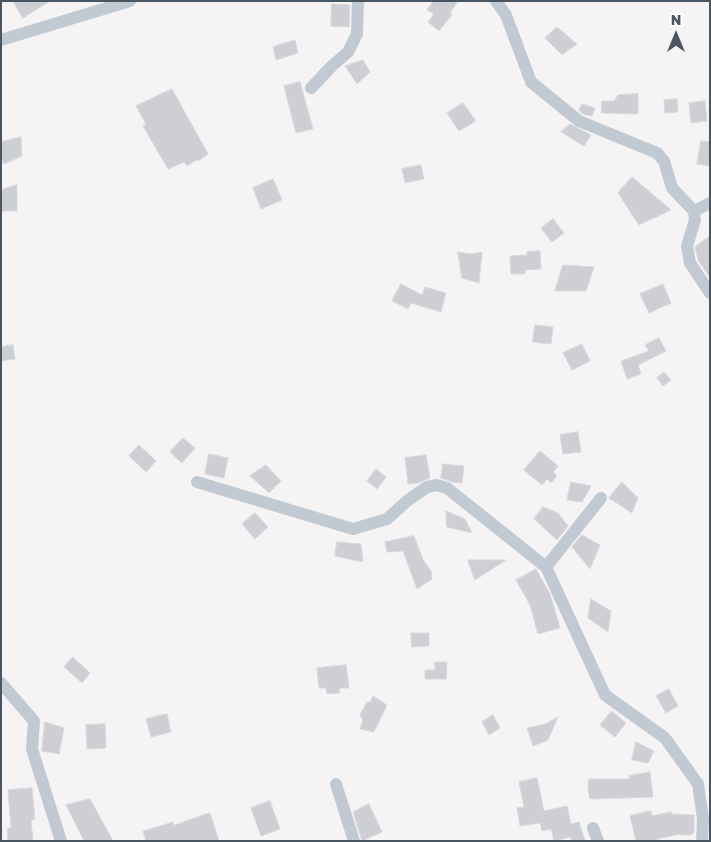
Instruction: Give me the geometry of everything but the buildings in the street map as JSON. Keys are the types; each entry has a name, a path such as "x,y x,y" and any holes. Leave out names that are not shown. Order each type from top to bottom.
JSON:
{"street":[{"path":"1,40 130,1"},
{"path":"311,88 348,52 357,34 358,1"},
{"path":"496,1 506,15 532,82 579,121 658,153 664,161 672,188 694,211 695,220 687,246 690,262 710,293"},
{"path":"694,211 710,204"},
{"path":"197,482 353,530 386,519 427,486 437,485 447,488 546,567 605,696 665,738 704,783 702,841"},
{"path":"546,567 601,498"},
{"path":"1,683 34,721 32,749 61,841"},
{"path":"336,784 354,841"},
{"path":"593,828 598,841"}]}
